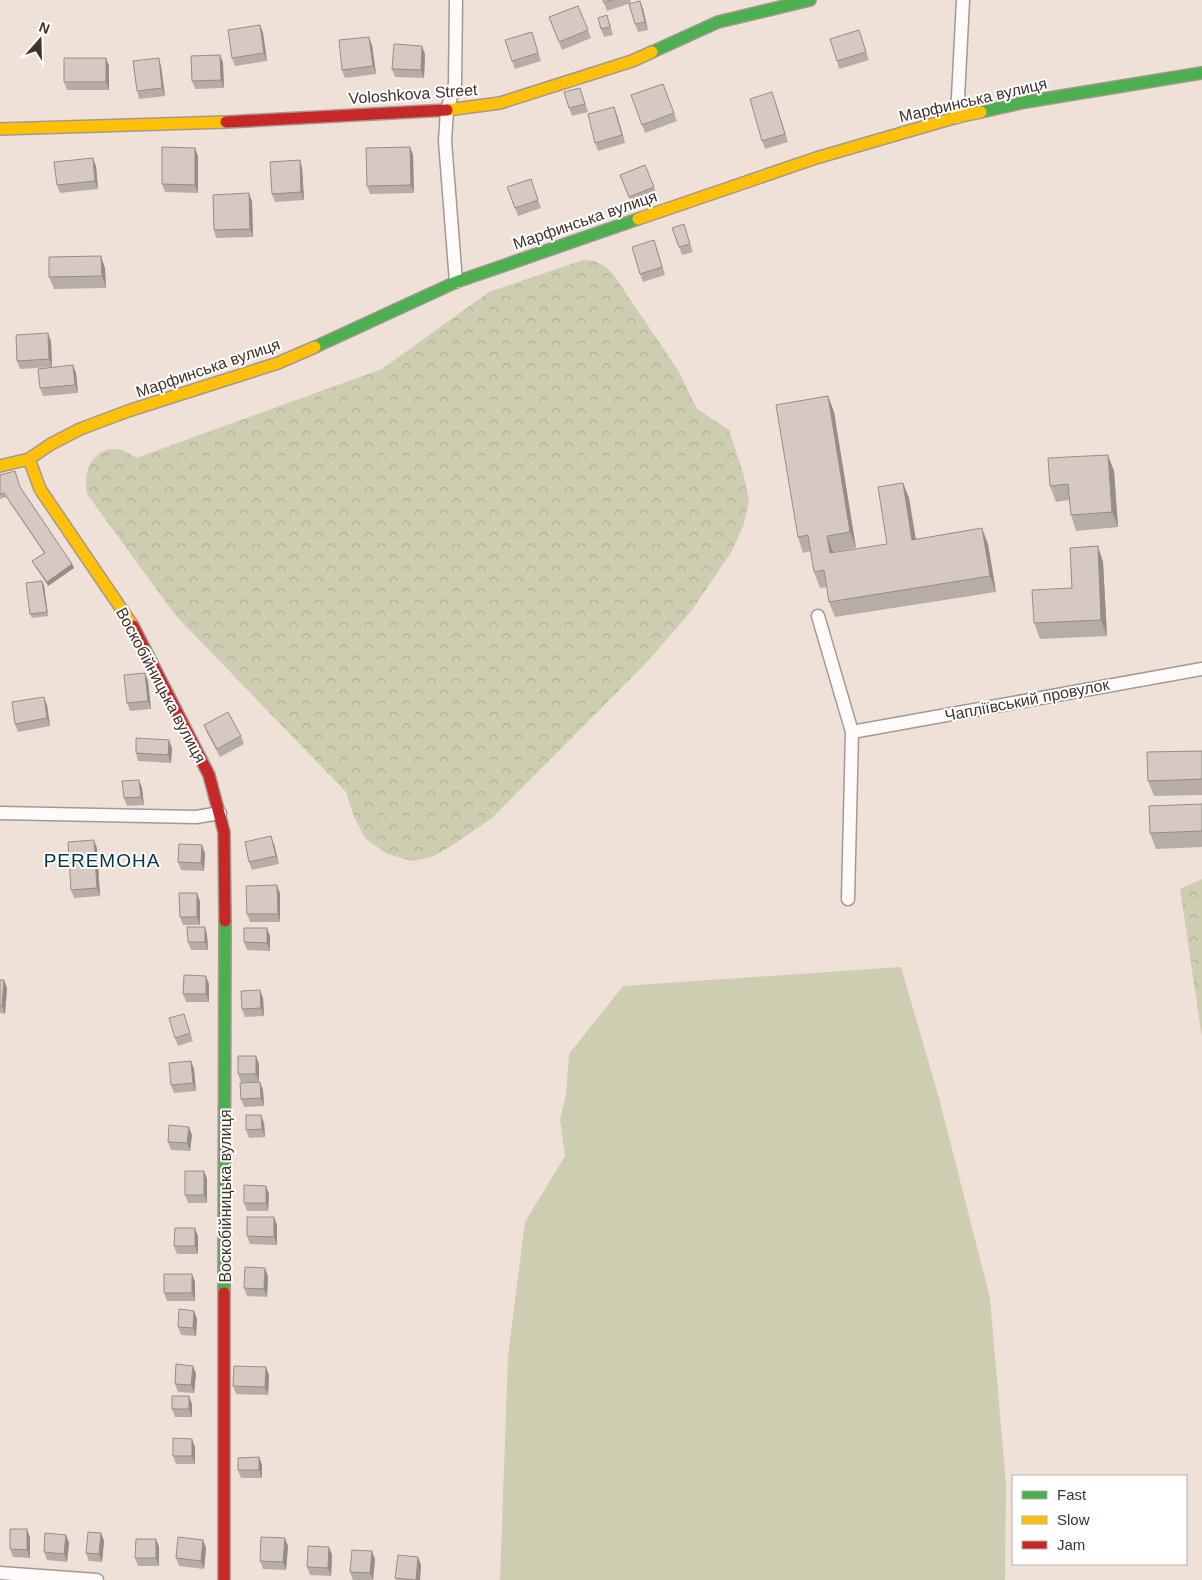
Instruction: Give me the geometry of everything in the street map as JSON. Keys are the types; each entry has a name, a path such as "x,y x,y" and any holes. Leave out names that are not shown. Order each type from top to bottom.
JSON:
{"street":[{"path":"456,0 455,84 447,110 445,141 456,282"},
{"name":"Voloshkova Street","path":"0,129 201,124 447,110 500,103 632,61 718,22 810,0"},
{"path":"957,117 962,0"},
{"name":"Марфинська вулиця","path":"0,466 28,459 80,429 128,411 278,362 340,336 456,282 816,158 957,117 1024,102 1202,73"},
{"name":"Воскобійницька вулиця","path":"28,459 40,488 136,633 209,775 224,832 226,876 224,1580"},
{"path":"818,616 852,732 848,899"},
{"name":"Чапліївський провулок","path":"852,732 1202,669"},
{"path":"0,813 196,817 220,813"},
{"path":"0,1572 97,1580"}],"green space":[{"path":"583,260 600,263 613,274 678,370 697,409 729,430 744,476 749,500 744,524 732,551 692,610 648,661 491,819 432,857 412,861 387,854 366,839 354,817 346,792 176,616 87,494 86,482 88,471 98,455 106,450 115,449 136,458 382,369 489,292"},
{"path":"1202,879 1202,1038 1180,889"},
{"path":"901,967 939,1098 990,1298 1006,1485 1005,1580 500,1580 508,1356 525,1222 565,1156 560,1120 566,1095 569,1054 623,986"}],"building":[{"path":"640,1 645,22 635,24 629,4"},
{"path":"578,6 588,30 559,42 549,17"},
{"path":"607,15 610,27 601,29 598,18"},
{"path":"260,25 264,53 232,58 228,30"},
{"path":"859,30 866,52 837,61 830,39"},
{"path":"532,32 538,53 512,61 505,40"},
{"path":"369,37 373,66 342,70 339,40"},
{"path":"394,44 422,46 421,70 392,69"},
{"path":"220,55 221,80 192,81 191,56"},
{"path":"64,58 106,58 106,82 64,82"},
{"path":"159,58 162,88 137,91 133,61"},
{"path":"663,84 674,113 642,125 631,95"},
{"path":"580,88 585,104 569,108 564,92"},
{"path":"772,92 785,134 762,141 750,99"},
{"path":"614,107 622,135 595,143 588,114"},
{"path":"162,147 195,148 195,185 162,184"},
{"path":"410,147 411,185 367,186 366,148"},
{"path":"93,158 95,181 57,185 54,162"},
{"path":"300,160 301,192 272,194 270,162"},
{"path":"645,165 654,187 629,197 620,175"},
{"path":"531,179 538,200 515,208 507,187"},
{"path":"249,193 250,229 214,230 213,195"},
{"path":"684,224 690,244 679,247 672,228"},
{"path":"654,240 662,267 640,274 632,247"},
{"path":"101,256 102,276 49,277 49,257"},
{"path":"48,333 49,359 17,361 16,335"},
{"path":"73,365 75,385 40,388 38,369"},
{"path":"828,396 850,532 827,536 830,553 887,544 878,487 903,483 912,540 982,528 990,576 829,602 824,570 814,572 808,535 798,537 776,405"},
{"path":"1108,455 1112,512 1071,515 1068,484 1050,486 1048,458"},
{"path":"15,471 20,487 72,564 47,582 32,561 45,553 4,493 0,494 0,475"},
{"path":"1098,546 1101,620 1034,623 1032,590 1072,588 1070,548"},
{"path":"42,581 47,612 30,614 26,583"},
{"path":"145,673 148,701 127,703 124,675"},
{"path":"44,697 47,718 15,724 12,702"},
{"path":"228,712 241,736 217,749 204,725"},
{"path":"136,738 169,740 168,755 136,753"},
{"path":"1202,751 1202,779 1148,781 1147,752"},
{"path":"139,780 141,797 124,798 122,781"},
{"path":"1202,804 1202,831 1150,833 1149,806"},
{"path":"271,836 276,856 249,862 245,842"},
{"path":"94,840 97,888 71,890 68,842"},
{"path":"179,844 202,845 201,863 178,862"},
{"path":"277,885 278,914 247,914 246,886"},
{"path":"179,893 197,893 197,917 180,917"},
{"path":"187,927 205,927 205,942 188,942"},
{"path":"244,928 267,928 267,943 244,942"},
{"path":"184,975 206,976 206,994 183,994"},
{"path":"0,980 4,980 2,1006 0,1006"},
{"path":"260,990 261,1008 242,1009 241,991"},
{"path":"184,1014 190,1033 175,1038 169,1018"},
{"path":"238,1056 256,1056 256,1074 238,1074"},
{"path":"191,1061 193,1083 171,1085 169,1063"},
{"path":"260,1082 261,1098 241,1099 240,1083"},
{"path":"246,1115 261,1115 262,1129 246,1130"},
{"path":"169,1125 189,1127 187,1143 168,1142"},
{"path":"185,1171 204,1171 204,1195 185,1195"},
{"path":"244,1185 266,1186 266,1203 244,1203"},
{"path":"247,1217 274,1217 274,1237 247,1236"},
{"path":"175,1228 195,1228 195,1246 174,1246"},
{"path":"245,1267 265,1268 264,1289 244,1288"},
{"path":"164,1274 192,1274 192,1293 164,1293"},
{"path":"179,1309 194,1311 193,1328 178,1327"},
{"path":"176,1364 193,1366 191,1385 175,1384"},
{"path":"234,1366 266,1367 265,1387 233,1386"},
{"path":"172,1396 189,1396 189,1409 172,1409"},
{"path":"173,1438 192,1439 192,1456 173,1456"},
{"path":"259,1457 259,1470 238,1470 238,1458"},
{"path":"10,1529 27,1529 27,1550 10,1549"},
{"path":"88,1532 101,1533 99,1554 86,1553"},
{"path":"45,1533 66,1535 64,1554 44,1552"},
{"path":"178,1537 203,1540 201,1561 176,1558"},
{"path":"261,1537 285,1538 283,1562 260,1561"},
{"path":"136,1539 156,1539 156,1558 135,1558"},
{"path":"308,1546 329,1547 328,1568 307,1567"},
{"path":"352,1550 372,1551 370,1573 350,1572"},
{"path":"398,1555 418,1557 416,1580 395,1578"}],"traffic: fast":[{"path":"652,52 718,22 810,0"},
{"path":"981,112 1025,102 1202,73"},
{"path":"315,347 456,282 638,219"},
{"path":"224,1293 225,921"}],"traffic: slow":[{"path":"447,110 500,103 632,61 652,52"},
{"path":"638,219 816,158 957,117 981,112"},
{"path":"0,129 226,122"},
{"path":"0,466 29,459 51,444 80,429 128,411 278,363 315,347"},
{"path":"29,459 40,489 133,626"}],"traffic: jam":[{"path":"226,122 447,110"},
{"path":"133,626 209,775 224,832 225,921"},
{"path":"224,1293 224,1580"}],"district":[{"name":"PEREMOHA","path":"102,860"}]}
